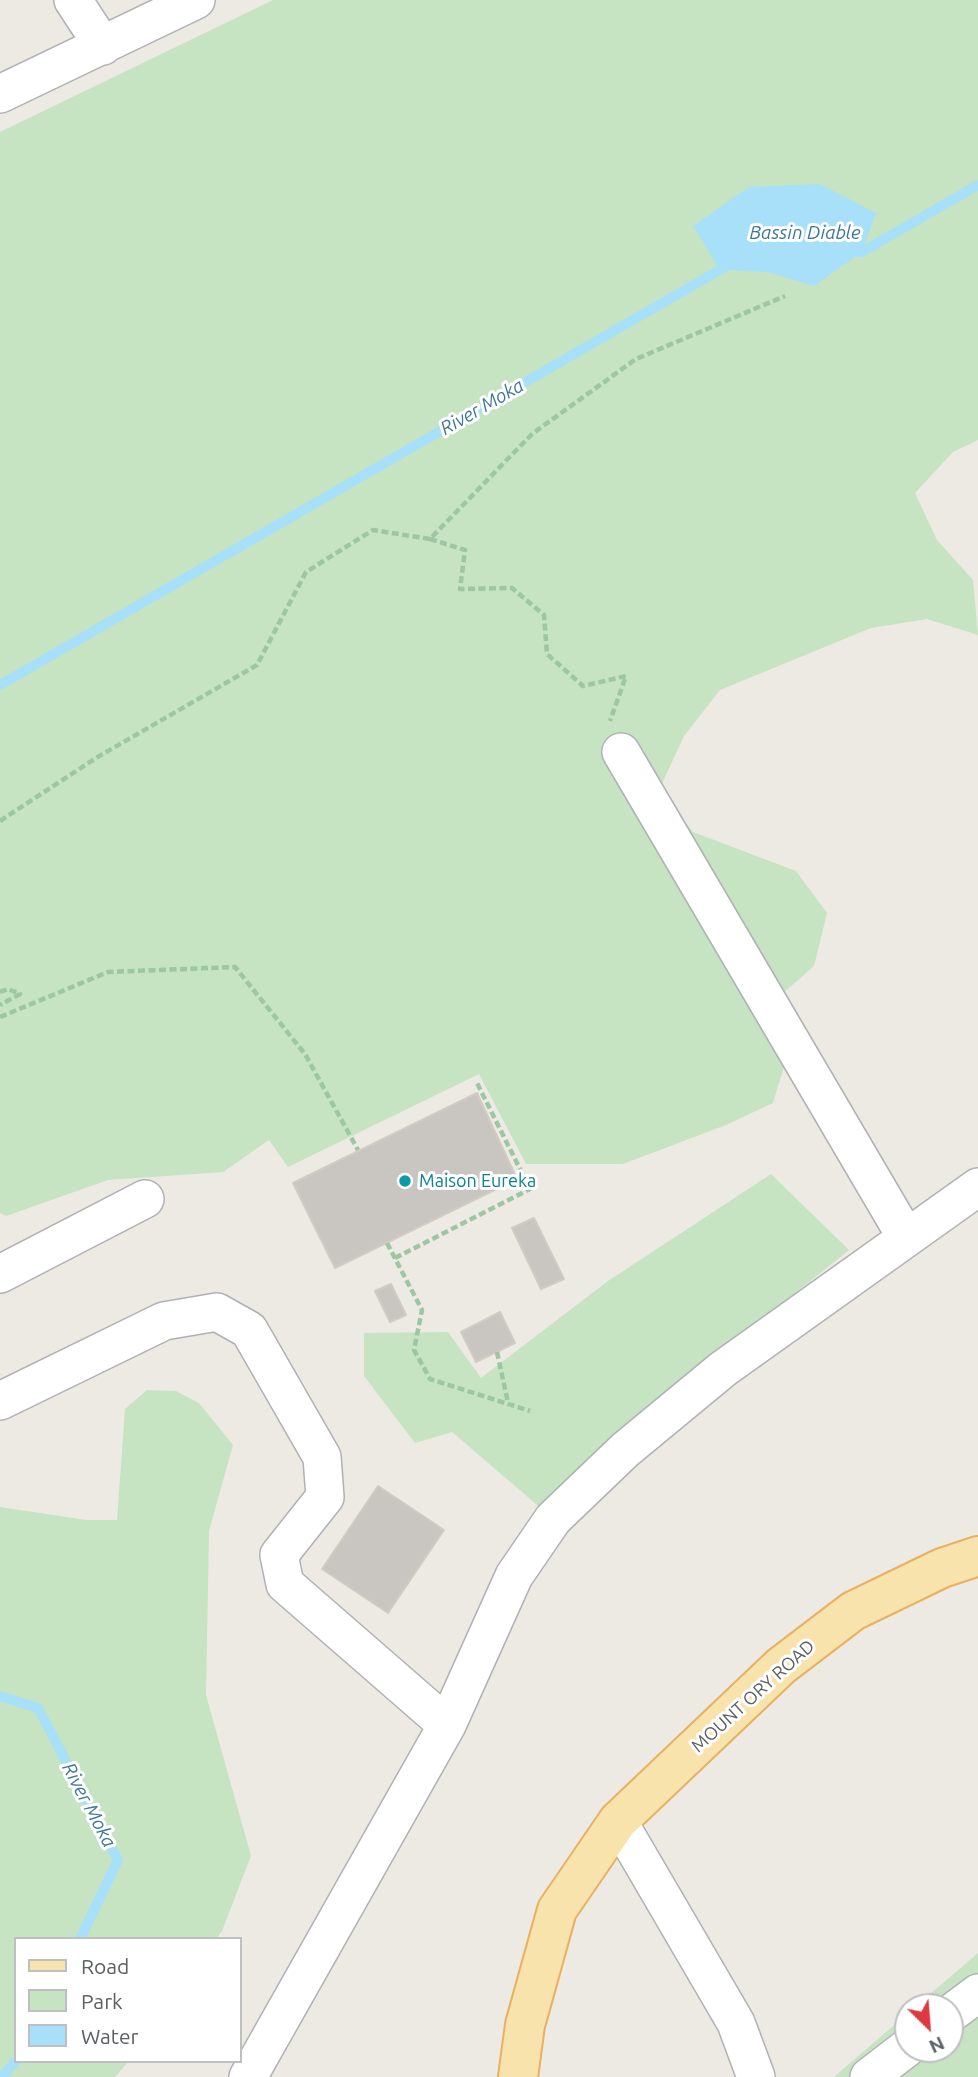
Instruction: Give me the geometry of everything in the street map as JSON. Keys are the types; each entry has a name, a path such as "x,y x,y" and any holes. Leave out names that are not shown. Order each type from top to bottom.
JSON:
{"main road":[{"name":"MOUNT ORY ROAD","path":"518,2077 525,2025 557,1910 618,1821 781,1666 853,1611 942,1567 978,1556"}],"street":[{"path":"73,0 103,46"},
{"path":"0,94 196,0"},
{"path":"621,752 906,1237"},
{"path":"248,2077 447,1725 514,1576 553,1519 625,1450 723,1369 978,1187"},
{"path":"0,1274 145,1199"},
{"path":"0,1401 164,1321 217,1312 249,1330 322,1457 326,1497 279,1555 285,1584 447,1725"},
{"path":"618,1821 736,2023 756,2077"},
{"path":"869,2077 894,2058"}],"path":[{"path":"430,539 532,435 636,359 785,296"},
{"path":"0,821 96,758 257,665 306,572 373,530 430,539 465,550 460,589 512,588 544,615 547,654 583,686 626,676 610,719 621,752"},
{"path":"0,1017 108,972 235,967 305,1054 358,1150"},
{"path":"0,992 8,989 20,994 0,1004"},
{"path":"395,1258 530,1189 477,1083"},
{"path":"387,1243 422,1310 414,1350 430,1380 530,1411"},
{"path":"497,1352 508,1404"}],"green space":[{"path":"273,0 978,0 978,440 953,452 915,493 937,540 973,580 978,635 927,619 871,628 720,690 684,736 659,790 693,832 796,871 827,913 814,966 773,1002 789,1050 773,1103 726,1125 623,1164 526,1164 479,1074 288,1167 269,1140 223,1172 108,1180 6,1216 0,1213 0,132"},
{"path":"771,1174 849,1250 692,1376 543,1510 452,1432 415,1443 364,1376 364,1333 448,1332 481,1378 608,1281"},
{"path":"147,1390 176,1391 199,1403 233,1445 209,1531 206,1695 251,1856 218,1937 14,1937 14,2063 127,2063 115,2077 0,2077 0,1507 86,1520 117,1520 125,1409"},
{"path":"978,1953 978,2077 834,2077 894,2025 894,2063 964,2063 964,1993 931,1993"}],"water":[{"name":"Bassin Diable","path":"820,184 876,213 862,252 814,286 768,272 720,270 693,226 749,187"}],"building":[{"name":"Maison Eureka","path":"477,1093 517,1179 335,1268 293,1183"},
{"path":"534,1218 564,1279 541,1289 512,1228"},
{"path":"391,1284 406,1315 390,1322 375,1291"},
{"path":"500,1312 515,1343 476,1362 461,1332"},
{"path":"378,1486 444,1530 388,1613 322,1569"}],"waterway":[{"name":"River Moka","path":"849,251 862,252 978,185"},
{"name":"River Moka","path":"0,685 730,264"},
{"name":"River Moka","path":"0,1696 38,1708 118,1860 81,1937"},
{"name":"River Moka","path":"2,2077 14,2063"}],"place":[{"name":"Maison Eureka","path":"405,1181"}]}
